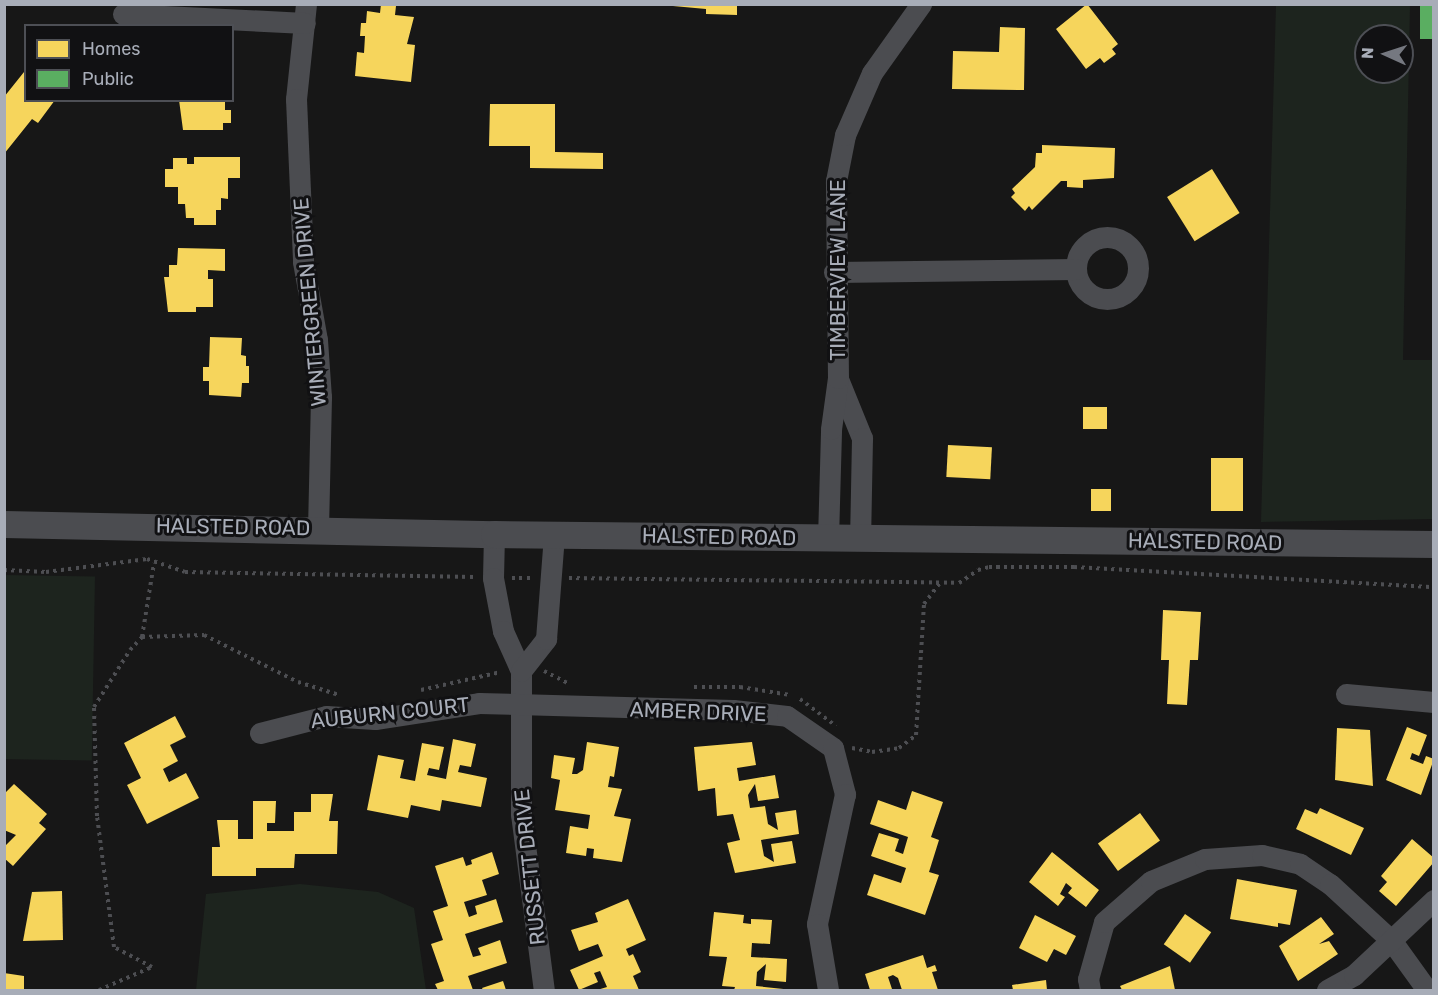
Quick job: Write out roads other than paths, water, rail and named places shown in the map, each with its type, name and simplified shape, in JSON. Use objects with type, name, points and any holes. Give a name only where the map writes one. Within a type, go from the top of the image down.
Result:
[{"type":"street","name":"TIMBERVIEW LANE","points":[[828,539],[831,429],[838,378],[834,272],[836,181],[845,135],[872,73],[921,4]]},
{"type":"street","points":[[123,14],[306,14]]},
{"type":"street","name":"WINTERGREEN DRIVE","points":[[306,14],[296,99],[303,262],[317,340],[321,397],[318,529]]},
{"type":"street","points":[[834,272],[1076,269]]},
{"type":"street","name":"TIMBERVIEW LANE","points":[[838,378],[862,438],[860,539]]},
{"type":"street","name":"HALSTED ROAD","points":[[4,524],[828,539],[1434,544]]},
{"type":"street","name":"RUSSETT DRIVE","points":[[494,534],[494,578],[503,631],[521,670],[521,814],[544,990]]},
{"type":"street","points":[[521,670],[546,639],[553,578],[554,535]]},
{"type":"street","points":[[1346,694],[1434,702]]},
{"type":"street","name":"AUBURN COURT","points":[[260,733],[326,716],[375,719],[479,704],[521,705]]},
{"type":"street","name":"AMBER DRIVE","points":[[521,705],[760,711],[787,716],[833,748],[845,794],[817,924],[828,990]]},
{"type":"street","points":[[1090,990],[1088,980],[1104,922],[1151,880],[1205,860],[1262,855],[1300,864],[1330,884],[1391,940],[1427,990]]},
{"type":"street","points":[[1327,990],[1354,975],[1434,900]]}]
